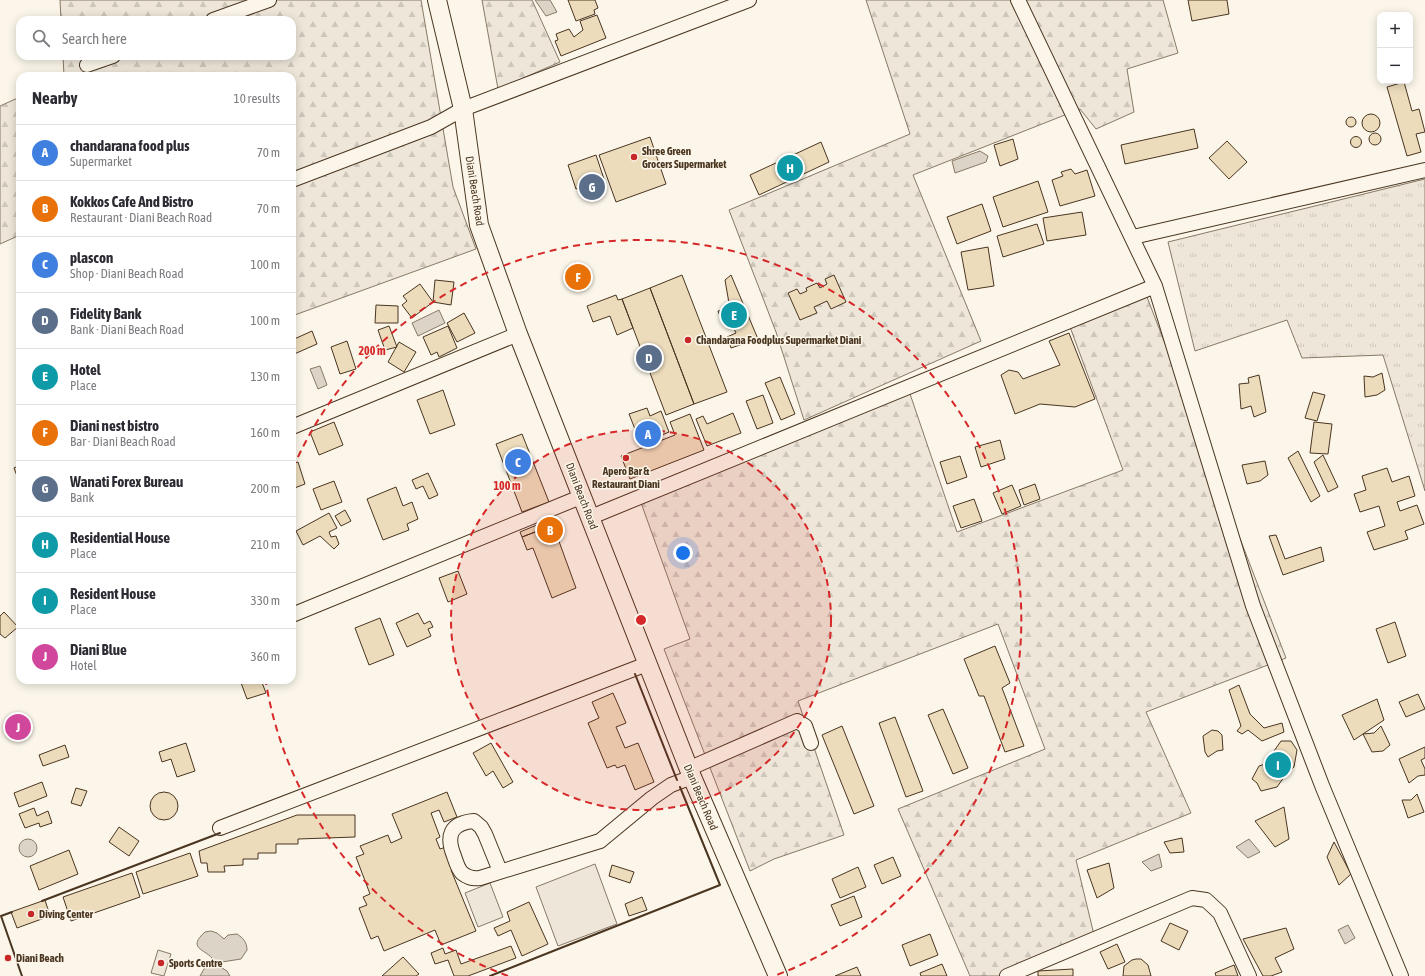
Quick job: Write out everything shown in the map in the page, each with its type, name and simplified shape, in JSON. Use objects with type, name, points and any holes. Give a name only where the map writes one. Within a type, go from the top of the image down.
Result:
[{"type":"main road","name":"Diani Beach Road","points":[[437,0],[463,109],[479,225],[518,334],[583,496],[690,773],[778,976]]},
{"type":"street","points":[[224,16],[269,0]]},
{"type":"street","points":[[296,178],[431,127],[463,109],[749,0]]},
{"type":"street","points":[[1018,0],[1133,237],[1155,286],[1253,606],[1323,788],[1401,976]]},
{"type":"street","points":[[87,65],[101,60]]},
{"type":"street","points":[[1133,237],[1425,170]]},
{"type":"street","points":[[591,517],[1155,286]]},
{"type":"street","points":[[296,425],[518,334]]},
{"type":"street","points":[[296,613],[583,496]]},
{"type":"street","points":[[220,828],[647,664]]},
{"type":"street","points":[[500,871],[600,841],[652,798],[690,773],[797,721],[805,726],[811,742]]},
{"type":"street","points":[[1007,976],[1192,898],[1206,900],[1220,913],[1249,976]]},
{"type":"green space","points":[[60,0],[421,0],[453,187],[476,249],[296,315],[296,72],[64,72],[63,60],[296,60],[296,16],[61,16]]},
{"type":"green space","points":[[482,0],[532,0],[560,62],[498,89]]},
{"type":"green space","points":[[866,0],[1163,0],[1178,53],[1127,69],[1134,112],[1096,129],[1080,109],[913,175],[981,341],[804,420],[776,332],[729,210],[910,134]]},
{"type":"green space","points":[[16,99],[16,237],[0,244],[0,106]]},
{"type":"green space","points":[[1425,179],[1425,491],[1383,355],[1302,358],[1287,320],[1195,351],[1168,242]]},
{"type":"green space","points":[[1147,297],[1286,658],[1146,712],[1191,813],[1076,860],[1095,939],[1009,976],[970,976],[898,809],[1045,749],[998,624],[798,701],[844,835],[774,859],[750,871],[664,649],[690,639],[640,500],[909,391],[957,532],[1123,470],[1070,327]]},
{"type":"green space","points":[[595,864],[617,924],[558,946],[536,887]]},
{"type":"green space","name":"Sports Centre","points":[[158,950],[171,954],[164,976],[151,973]]},
{"type":"shaded area","points":[[535,0],[550,0],[557,12],[546,16]]},
{"type":"shaded area","points":[[980,151],[988,156],[986,162],[955,173],[952,161]]},
{"type":"shaded area","points":[[439,310],[445,323],[418,336],[412,323]]},
{"type":"shaded area","points":[[320,366],[327,385],[318,389],[310,369]]},
{"type":"shaded area","points":[[28,839],[34,842],[37,848],[34,854],[28,857],[22,854],[19,848],[22,842]]},
{"type":"shaded area","points":[[1249,839],[1260,852],[1248,858],[1236,847]]},
{"type":"shaded area","points":[[1159,854],[1162,867],[1151,871],[1142,862]]},
{"type":"shaded area","points":[[490,883],[503,917],[478,927],[465,893]]},
{"type":"shaded area","points":[[1348,925],[1355,938],[1345,944],[1338,930]]},
{"type":"shaded area","points":[[211,931],[217,933],[224,939],[228,935],[237,934],[245,942],[247,950],[241,959],[222,962],[222,968],[227,971],[230,976],[200,976],[204,969],[212,961],[212,958],[199,948],[197,942],[205,932]]},
{"type":"building","points":[[568,0],[595,0],[598,8],[594,10],[595,14],[576,21]]},
{"type":"building","points":[[1188,0],[1227,0],[1229,14],[1192,21]]},
{"type":"building","points":[[597,15],[606,38],[561,56],[555,41],[558,40],[556,34],[569,29],[574,37],[583,30],[580,21]]},
{"type":"building","points":[[1397,84],[1405,84],[1412,111],[1419,109],[1425,132],[1416,134],[1421,152],[1407,156],[1387,87]]},
{"type":"building","points":[[1371,114],[1377,117],[1380,123],[1377,129],[1371,132],[1365,129],[1362,123],[1365,117]]},
{"type":"building","points":[[1349,117],[1353,117],[1355,118],[1355,126],[1349,127],[1346,124],[1346,120]]},
{"type":"building","points":[[1194,129],[1198,148],[1125,164],[1121,145]]},
{"type":"building","points":[[1377,133],[1380,134],[1380,144],[1373,145],[1370,144],[1369,137],[1370,134]]},
{"type":"building","points":[[650,137],[666,184],[616,202],[599,155]]},
{"type":"building","points":[[1354,137],[1358,137],[1360,138],[1360,146],[1354,147],[1351,144],[1351,140]]},
{"type":"building","points":[[1013,139],[1018,159],[1000,166],[994,145]]},
{"type":"building","points":[[1227,141],[1247,162],[1229,179],[1209,158]]},
{"type":"building","points":[[821,142],[829,162],[759,195],[750,175]]},
{"type":"building","points":[[596,155],[604,179],[576,189],[568,165]]},
{"type":"building","points":[[1071,169],[1075,174],[1087,170],[1095,196],[1060,206],[1052,180],[1063,176],[1061,172]]},
{"type":"building","points":[[1038,181],[1048,212],[1003,227],[993,197]]},
{"type":"building","points":[[982,204],[991,231],[957,244],[947,217]]},
{"type":"building","points":[[1082,212],[1086,235],[1047,241],[1043,218]]},
{"type":"building","points":[[1037,224],[1044,244],[1003,257],[997,236]]},
{"type":"building","points":[[988,247],[994,286],[968,290],[961,252]]},
{"type":"building","name":"Chandarana Foodplus Supermarket Diani","points":[[682,275],[727,392],[694,404],[650,288]]},
{"type":"building","points":[[731,275],[758,339],[731,348],[727,337],[736,333],[729,319],[722,321],[718,311],[730,309],[725,280]]},
{"type":"building","points":[[834,275],[846,302],[831,309],[827,301],[814,307],[817,313],[800,320],[788,293],[797,289],[800,294],[807,291],[806,288],[817,283],[820,288],[827,284],[825,279]]},
{"type":"building","points":[[435,280],[454,282],[451,305],[433,302]]},
{"type":"building","points":[[420,284],[433,302],[412,318],[402,305],[407,301],[403,296]]},
{"type":"building","points":[[650,288],[694,404],[666,415],[622,299]]},
{"type":"building","points":[[616,295],[618,300],[622,299],[633,328],[617,335],[610,316],[593,322],[587,306]]},
{"type":"building","points":[[376,305],[398,306],[398,323],[375,323]]},
{"type":"building","points":[[464,313],[475,333],[457,342],[447,323]]},
{"type":"building","points":[[389,326],[397,347],[385,350],[378,330]]},
{"type":"building","points":[[448,326],[457,348],[439,357],[437,352],[431,355],[423,337]]},
{"type":"building","points":[[312,331],[317,344],[296,353],[296,338]]},
{"type":"building","points":[[1069,333],[1095,399],[1075,407],[1040,404],[1015,414],[1001,375],[1009,370],[1018,372],[1023,379],[1060,365],[1049,341]]},
{"type":"building","points":[[347,341],[356,369],[340,374],[331,347]]},
{"type":"building","points":[[399,342],[416,352],[404,372],[388,362]]},
{"type":"building","points":[[1382,373],[1385,390],[1377,395],[1365,397],[1364,376],[1373,377]]},
{"type":"building","points":[[1259,375],[1266,412],[1254,417],[1251,406],[1241,409],[1239,384],[1249,383],[1248,378]]},
{"type":"building","points":[[780,377],[795,414],[781,420],[765,383]]},
{"type":"building","points":[[443,390],[455,425],[430,434],[417,400]]},
{"type":"building","points":[[1313,392],[1325,395],[1317,421],[1305,418]]},
{"type":"building","points":[[763,395],[773,423],[757,429],[746,401]]},
{"type":"building","points":[[647,408],[650,416],[661,411],[669,432],[641,444],[629,414]]},
{"type":"building","points":[[733,413],[741,433],[707,446],[696,419],[703,416],[707,424]]},
{"type":"building","points":[[690,414],[704,450],[630,479],[621,456],[675,435],[670,422]]},
{"type":"building","points":[[334,422],[343,445],[319,455],[310,432]]},
{"type":"building","points":[[1314,422],[1332,424],[1328,454],[1310,453]]},
{"type":"building","points":[[522,434],[549,502],[522,512],[496,444]]},
{"type":"building","points":[[1000,440],[1005,459],[981,467],[975,447]]},
{"type":"building","points":[[1298,451],[1320,496],[1311,502],[1288,458]]},
{"type":"building","points":[[1323,455],[1338,487],[1328,492],[1314,462]]},
{"type":"building","points":[[960,456],[967,477],[947,484],[940,462]]},
{"type":"building","points":[[1265,461],[1268,475],[1260,481],[1247,484],[1242,465]]},
{"type":"building","points":[[298,462],[305,484],[296,487],[296,463]]},
{"type":"building","points":[[1387,468],[1392,482],[1409,476],[1415,496],[1397,502],[1400,511],[1417,505],[1424,524],[1405,531],[1408,539],[1374,550],[1367,532],[1385,526],[1379,506],[1360,512],[1354,494],[1366,490],[1362,476]]},
{"type":"building","points":[[428,473],[438,495],[429,499],[423,486],[416,489],[412,480]]},
{"type":"building","points":[[334,481],[342,502],[321,510],[313,489]]},
{"type":"building","points":[[1035,484],[1040,499],[1024,505],[1019,490]]},
{"type":"building","points":[[1012,485],[1021,506],[1002,514],[993,493]]},
{"type":"building","points":[[396,487],[403,506],[412,502],[418,519],[407,524],[409,530],[383,540],[367,499]]},
{"type":"building","points":[[974,499],[982,521],[961,528],[953,506]]},
{"type":"building","points":[[345,510],[351,521],[341,526],[335,516]]},
{"type":"building","points":[[329,513],[337,528],[329,532],[331,537],[336,536],[339,544],[334,549],[320,536],[303,545],[296,531]]},
{"type":"building","points":[[544,522],[546,528],[522,537],[520,532]]},
{"type":"building","points":[[553,525],[576,588],[552,598],[533,548],[527,550],[522,537]]},
{"type":"building","points":[[1276,535],[1285,559],[1321,547],[1324,561],[1283,575],[1269,536]]},
{"type":"building","points":[[458,571],[467,594],[448,602],[439,578]]},
{"type":"building","points":[[4,612],[16,625],[16,629],[5,638],[0,634],[0,616]]},
{"type":"building","points":[[418,613],[424,624],[430,621],[433,627],[428,629],[431,636],[407,647],[396,623]]},
{"type":"building","points":[[380,618],[394,655],[369,665],[355,628]]},
{"type":"building","points":[[1395,622],[1406,656],[1388,663],[1376,629]]},
{"type":"building","points":[[995,646],[1010,683],[1002,688],[1024,746],[1005,752],[984,696],[979,696],[964,659]]},
{"type":"building","points":[[241,684],[263,684],[266,693],[247,699]]},
{"type":"building","points":[[1239,685],[1250,714],[1264,728],[1282,723],[1284,732],[1262,741],[1248,730],[1242,734],[1237,731],[1241,726],[1229,690]]},
{"type":"building","points":[[613,693],[626,723],[616,727],[625,748],[638,743],[654,782],[635,790],[625,765],[617,768],[615,765],[607,768],[588,723],[599,718],[592,702]]},
{"type":"building","points":[[1418,694],[1425,709],[1406,717],[1399,702]]},
{"type":"building","points":[[1377,699],[1384,720],[1354,740],[1342,715]]},
{"type":"building","points":[[943,709],[968,768],[953,774],[928,715]]},
{"type":"building","points":[[895,717],[923,791],[906,797],[879,723]]},
{"type":"building","points":[[842,726],[874,806],[854,814],[822,735]]},
{"type":"building","points":[[1381,726],[1390,745],[1383,751],[1372,752],[1363,734],[1374,733]]},
{"type":"building","points":[[1212,730],[1218,731],[1222,735],[1223,750],[1217,751],[1208,757],[1205,752],[1203,736]]},
{"type":"building","points":[[1281,741],[1291,741],[1297,750],[1294,767],[1287,773],[1277,787],[1261,791],[1257,783],[1252,779],[1259,766],[1265,764]]},
{"type":"building","points":[[186,743],[195,771],[177,777],[171,759],[162,762],[159,752]]},
{"type":"building","points":[[491,743],[513,782],[503,788],[493,771],[486,776],[473,753]]},
{"type":"building","points":[[65,745],[69,757],[43,766],[39,755]]},
{"type":"building","points":[[1425,747],[1425,758],[1421,760],[1425,769],[1425,775],[1418,776],[1409,783],[1399,759]]},
{"type":"building","points":[[42,782],[47,796],[19,807],[14,793]]},
{"type":"building","points":[[76,788],[87,791],[81,806],[71,803]]},
{"type":"building","points":[[164,792],[174,796],[178,806],[174,816],[164,820],[154,816],[150,806],[154,796]]},
{"type":"building","points":[[447,792],[457,817],[444,822],[439,810],[431,813],[440,837],[436,839],[440,849],[446,847],[455,869],[451,870],[476,931],[441,945],[435,930],[384,951],[378,936],[371,939],[359,908],[367,905],[363,897],[370,894],[356,857],[364,854],[360,846],[388,835],[391,843],[402,838],[392,814]]},
{"type":"building","points":[[1417,794],[1424,812],[1408,818],[1402,800],[1411,800]]},
{"type":"building","points":[[1284,807],[1289,839],[1275,847],[1255,821]]},
{"type":"building","points":[[34,808],[37,816],[48,811],[52,823],[40,827],[39,823],[25,828],[19,814]]},
{"type":"building","points":[[297,815],[355,815],[355,837],[298,839],[298,844],[276,844],[276,853],[258,853],[258,859],[243,859],[243,865],[224,866],[225,872],[208,872],[207,863],[201,863],[199,851]]},
{"type":"building","points":[[119,827],[139,841],[129,856],[109,842]]},
{"type":"building","points":[[1182,838],[1184,852],[1170,853],[1164,842]]},
{"type":"building","points":[[1334,842],[1351,874],[1339,885],[1327,857]]},
{"type":"building","points":[[69,850],[78,874],[39,890],[30,866]]},
{"type":"building","points":[[190,853],[198,876],[143,894],[136,872]]},
{"type":"building","points":[[893,857],[901,876],[882,884],[874,865]]},
{"type":"building","points":[[1109,863],[1114,888],[1097,898],[1087,870]]},
{"type":"building","points":[[612,865],[634,872],[630,883],[609,876]]},
{"type":"building","points":[[858,867],[866,887],[840,898],[832,879]]},
{"type":"building","points":[[132,873],[140,897],[71,921],[63,897]]},
{"type":"building","points":[[854,896],[862,917],[840,926],[831,905]]},
{"type":"building","points":[[642,897],[647,910],[629,916],[625,904]]},
{"type":"building","name":"Diving Center","points":[[45,900],[50,916],[17,928],[11,912]]},
{"type":"building","points":[[529,902],[548,944],[522,956],[511,930],[498,936],[494,928],[510,921],[507,912]]},
{"type":"building","points":[[1170,923],[1188,931],[1179,950],[1161,941]]},
{"type":"building","points":[[1286,928],[1294,949],[1275,958],[1282,972],[1271,976],[1263,976],[1243,939]]},
{"type":"building","points":[[930,934],[938,955],[910,966],[902,945]]},
{"type":"building","points":[[1117,944],[1125,962],[1108,969],[1100,952]]},
{"type":"building","points":[[511,946],[516,958],[468,976],[454,976],[448,960],[435,964],[431,953],[443,948],[445,954],[456,950],[461,964]]},
{"type":"building","points":[[403,957],[419,974],[416,976],[382,976]]},
{"type":"building","points":[[1136,959],[1141,959],[1148,965],[1151,976],[1123,976],[1124,966]]},
{"type":"building","points":[[942,964],[947,976],[921,976],[920,973]]},
{"type":"building","points":[[1234,965],[1238,976],[1216,976],[1215,973]]},
{"type":"building","points":[[857,967],[861,976],[835,976]]},
{"type":"building","points":[[1073,969],[1073,976],[1038,976],[1038,971]]},
{"type":"wall","points":[[635,674],[677,780]]},
{"type":"wall","points":[[490,976],[720,885],[680,787]]},
{"type":"wall","points":[[42,901],[220,833]]},
{"type":"wall","points":[[12,912],[1,916],[22,976]]},
{"type":"place","name":"Shree Green Grocers Supermarket","points":[[634,157]]},
{"type":"place","name":"Residential House","points":[[790,168]]},
{"type":"place","name":"Wanati Forex Bureau","points":[[592,187]]},
{"type":"place","name":"Diani nest bistro","points":[[578,277]]},
{"type":"place","name":"Hotel","points":[[734,315]]},
{"type":"place","name":"Chandarana Foodplus Supermarket Diani","points":[[688,340]]},
{"type":"place","name":"Fidelity Bank","points":[[649,358]]},
{"type":"place","name":"chandarana food plus","points":[[648,434]]},
{"type":"place","name":"Apero Bar & Restaurant Diani","points":[[626,458]]},
{"type":"place","name":"plascon","points":[[518,462]]},
{"type":"place","name":"Kokkos Cafe And Bistro","points":[[550,530]]},
{"type":"place","name":"Diani Blue","points":[[18,727]]},
{"type":"place","name":"Resident House","points":[[1278,765]]},
{"type":"place","name":"Diving Center","points":[[31,914]]},
{"type":"place","name":"Diani Beach","points":[[8,958]]},
{"type":"place","name":"Sports Centre","points":[[161,963]]}]
